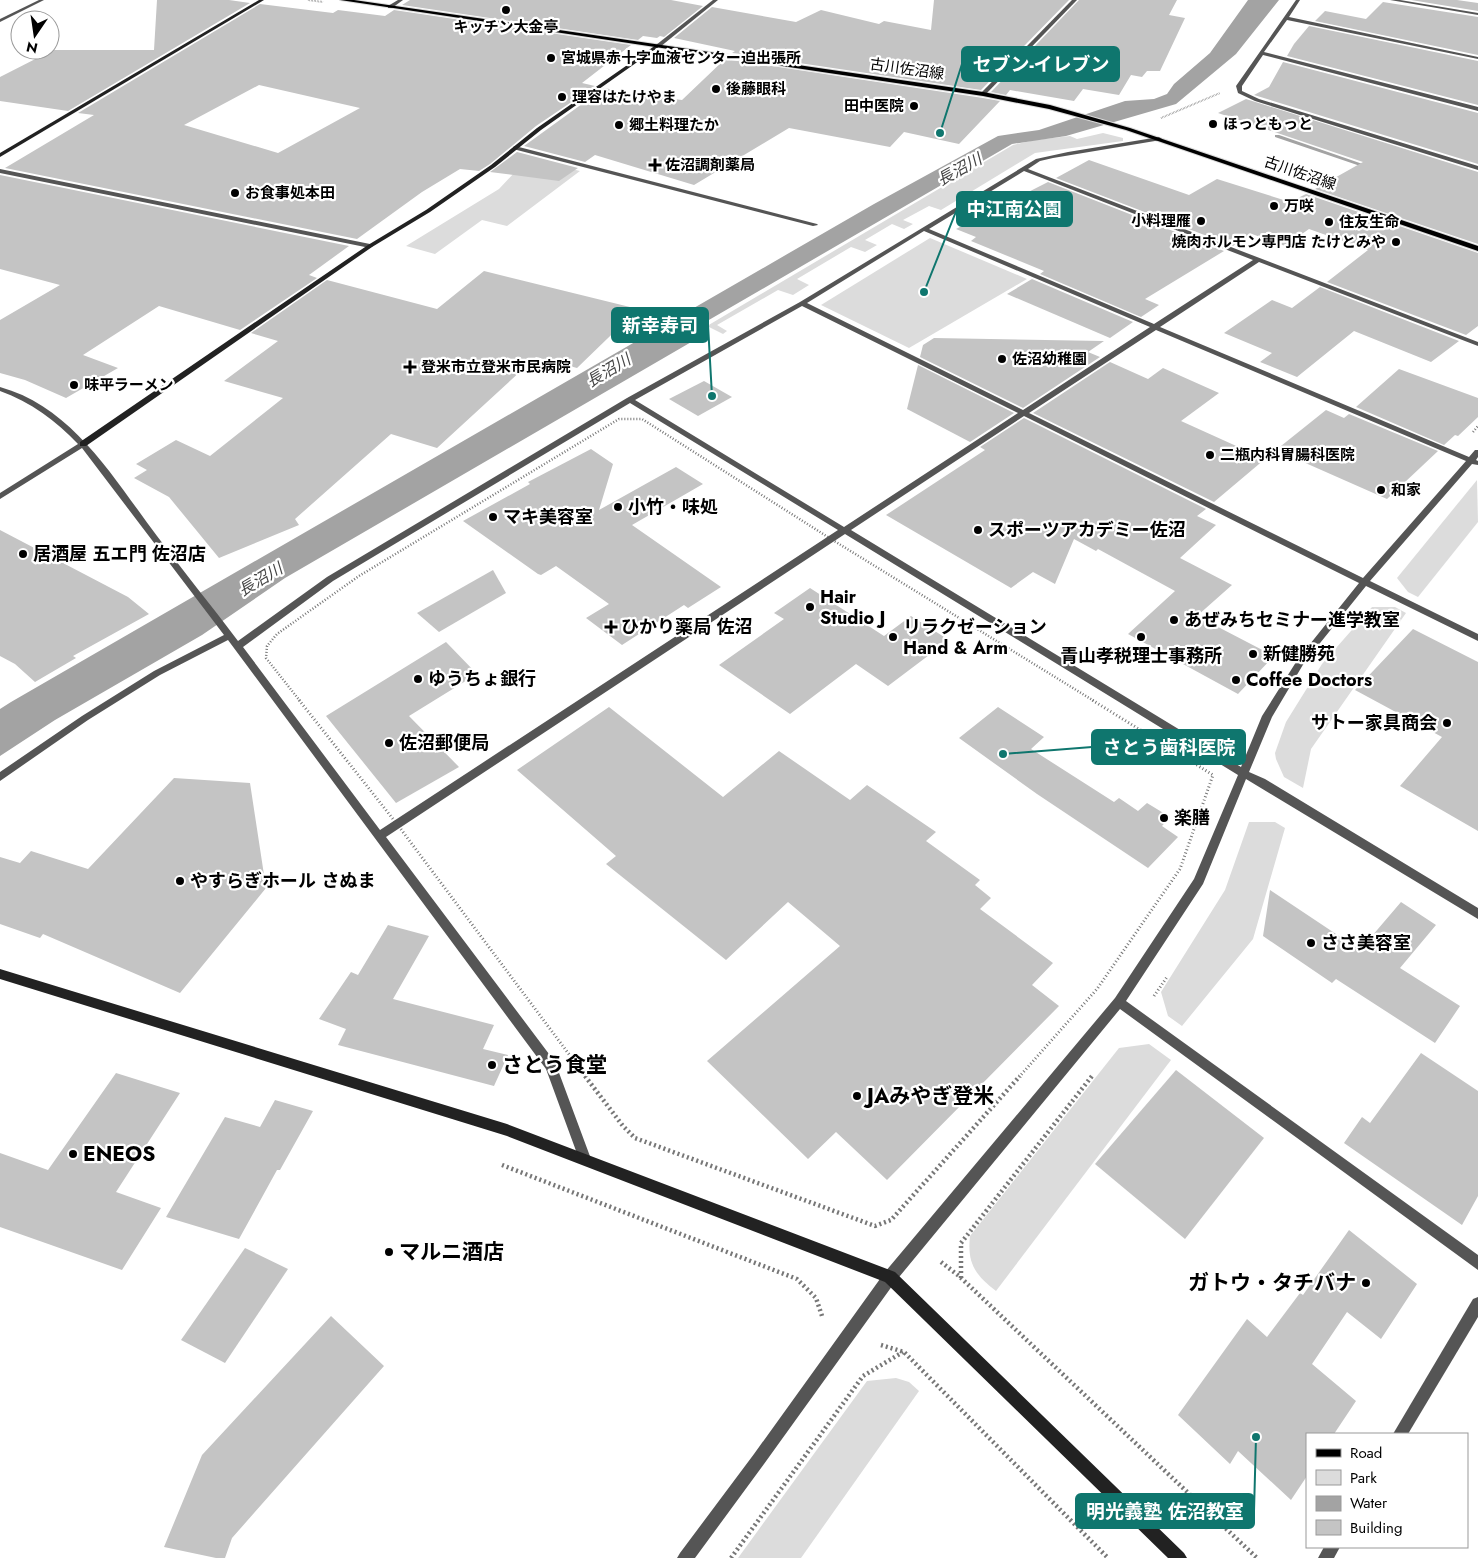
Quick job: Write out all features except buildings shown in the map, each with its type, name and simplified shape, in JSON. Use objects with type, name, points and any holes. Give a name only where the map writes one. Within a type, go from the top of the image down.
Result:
[{"type":"main road","name":"古川佐沼線","points":[[343,0],[983,94],[1076,114],[1159,139],[1478,249]]},
{"type":"street","points":[[0,21],[42,0]]},
{"type":"street","points":[[0,155],[262,0]]},
{"type":"street","points":[[390,7],[401,0]]},
{"type":"street","points":[[0,497],[84,444],[370,246],[428,211],[515,148],[539,128],[658,46],[698,12],[716,0]]},
{"type":"street","points":[[983,94],[1075,0]]},
{"type":"street","points":[[1298,0],[1239,86],[1240,92],[1256,100],[1478,168]]},
{"type":"street","points":[[1392,0],[1478,14]]},
{"type":"street","points":[[1286,18],[1478,58]]},
{"type":"street","points":[[1261,53],[1478,109]]},
{"type":"street","points":[[237,646],[330,579],[630,400],[802,303],[926,230],[1038,160],[1060,154],[1125,146],[1159,139]]},
{"type":"street","points":[[515,148],[815,225]]},
{"type":"street","points":[[1023,169],[1478,344]]},
{"type":"street","points":[[0,171],[370,246]]},
{"type":"street","points":[[685,1558],[890,1277],[1119,1002],[1199,881],[1267,716],[1301,661],[1365,581],[1476,459],[1449,451],[926,230]]},
{"type":"street","points":[[380,835],[1258,260]]},
{"type":"street","points":[[802,303],[1478,638]]},
{"type":"street","points":[[0,389],[47,411],[84,444],[228,633],[550,1066],[584,1159]]},
{"type":"street","points":[[630,400],[1478,914]]},
{"type":"street","points":[[0,777],[85,718],[157,673],[228,633]]},
{"type":"street","points":[[0,974],[507,1130],[890,1277],[1179,1558]]},
{"type":"street","points":[[1119,1002],[1478,1263]]},
{"type":"street","points":[[1401,1433],[1478,1304]]},
{"type":"path","points":[[1161,118],[1222,92],[1240,92]]},
{"type":"path","points":[[646,312],[675,318],[698,328]]},
{"type":"path","points":[[618,419],[642,419],[831,539],[1214,774],[1180,869],[1097,989],[893,1222],[875,1226],[635,1138],[617,1118],[397,824],[266,658],[267,646],[277,634],[359,576],[618,419]]},
{"type":"path","points":[[1449,451],[1455,445],[1463,444],[1478,426]]},
{"type":"path","points":[[502,1165],[797,1279],[816,1298],[822,1316]]},
{"type":"path","points":[[941,1262],[959,1276],[1257,1558]]},
{"type":"path","points":[[881,1345],[904,1352],[1108,1558]]},
{"type":"path","points":[[731,1558],[864,1376],[904,1352]]},
{"type":"green space","points":[[1103,133],[1123,138],[1123,141],[1035,153],[941,210],[929,206],[903,220],[913,224],[904,229],[892,224],[865,240],[877,245],[865,252],[851,247],[797,279],[809,285],[793,295],[778,290],[717,325],[727,331],[723,334],[707,326],[1013,145],[1035,140],[1070,136],[1077,139]]},
{"type":"green space","points":[[528,158],[580,171],[507,226],[482,220],[435,254],[406,246],[499,189]]},
{"type":"green space","points":[[930,238],[1027,279],[909,348],[821,305]]},
{"type":"green space","points":[[1477,480],[1478,522],[1418,597],[1408,592],[1397,578]]},
{"type":"green space","points":[[1372,607],[1395,607],[1406,613],[1311,749],[1303,788],[1284,777],[1276,759],[1275,753],[1286,722],[1322,664]]},
{"type":"green space","points":[[1249,822],[1275,822],[1285,828],[1253,939],[1182,1026],[1168,1016],[1161,992],[1225,890]]},
{"type":"green space","points":[[1149,1044],[1171,1060],[996,1291],[974,1268],[970,1254],[970,1236],[1119,1048]]},
{"type":"green space","points":[[896,1378],[909,1382],[919,1391],[801,1558],[738,1558],[867,1381]]},
{"type":"water","name":"長沼川","points":[[1248,0],[1279,0],[1236,54],[1176,104],[1066,136],[1012,144],[683,335],[693,341],[285,578],[202,635],[55,720],[0,756],[0,709],[11,702],[874,204],[998,136],[1039,130],[1125,101],[1154,99],[1167,94],[1174,84],[1210,53]]},
{"type":"waterway","points":[[1277,136],[1374,169]]},
{"type":"place","name":"キッチン大金亭","points":[[506,10]]},
{"type":"place","name":"宮城県赤十字血液センター迫出張所","points":[[551,58]]},
{"type":"place","name":"後藤眼科","points":[[716,89]]},
{"type":"place","name":"理容はたけやま","points":[[562,97]]},
{"type":"place","name":"田中医院","points":[[914,106]]},
{"type":"place","name":"ほっともっと","points":[[1213,124]]},
{"type":"place","name":"郷土料理たか","points":[[619,125]]},
{"type":"place","name":"セブン-イレブン","points":[[940,133]]},
{"type":"place","name":"佐沼調剤薬局","points":[[655,165]]},
{"type":"place","name":"お食事処本田","points":[[235,193]]},
{"type":"place","name":"万咲","points":[[1274,206]]},
{"type":"place","name":"小料理雁","points":[[1201,221]]},
{"type":"place","name":"住友生命","points":[[1329,222]]},
{"type":"place","name":"焼肉ホルモン専門店 たけとみや","points":[[1396,242]]},
{"type":"place","name":"中江南公園","points":[[924,292]]},
{"type":"place","name":"佐沼幼稚園","points":[[1002,359]]},
{"type":"place","name":"登米市立登米市民病院","points":[[410,367]]},
{"type":"place","name":"味平ラーメン","points":[[74,385]]},
{"type":"place","name":"新幸寿司","points":[[712,396]]},
{"type":"place","name":"二瓶内科胃腸科医院","points":[[1210,455]]},
{"type":"place","name":"和家","points":[[1381,490]]},
{"type":"place","name":"小竹・味処","points":[[618,507]]},
{"type":"place","name":"マキ美容室","points":[[493,517]]},
{"type":"place","name":"スポーツアカデミー佐沼","points":[[978,530]]},
{"type":"place","name":"居酒屋 五エ門 佐沼店","points":[[23,554]]},
{"type":"place","name":"Hair Studio J","points":[[810,607]]},
{"type":"place","name":"あぜみちセミナー進学教室","points":[[1174,620]]},
{"type":"place","name":"ひかり薬局 佐沼","points":[[611,627]]},
{"type":"place","name":"リラクゼーション Hand & Arm","points":[[893,637]]},
{"type":"place","name":"青山孝税理士事務所","points":[[1141,637]]},
{"type":"place","name":"新健勝苑","points":[[1253,654]]},
{"type":"place","name":"ゆうちょ銀行","points":[[418,679]]},
{"type":"place","name":"Coffee Doctors","points":[[1236,680]]},
{"type":"place","name":"サトー家具商会","points":[[1447,723]]},
{"type":"place","name":"佐沼郵便局","points":[[389,743]]},
{"type":"place","name":"さとう歯科医院","points":[[1003,754]]},
{"type":"place","name":"楽膳","points":[[1164,818]]},
{"type":"place","name":"やすらぎホール さぬま","points":[[180,881]]},
{"type":"place","name":"ささ美容室","points":[[1311,943]]},
{"type":"place","name":"さとう食堂","points":[[492,1065]]},
{"type":"place","name":"JAみやぎ登米","points":[[857,1096]]},
{"type":"place","name":"ENEOS","points":[[73,1154]]},
{"type":"place","name":"マルニ酒店","points":[[389,1252]]},
{"type":"place","name":"ガトウ・タチバナ","points":[[1366,1283]]},
{"type":"place","name":"明光義塾 佐沼教室","points":[[1256,1437]]}]
